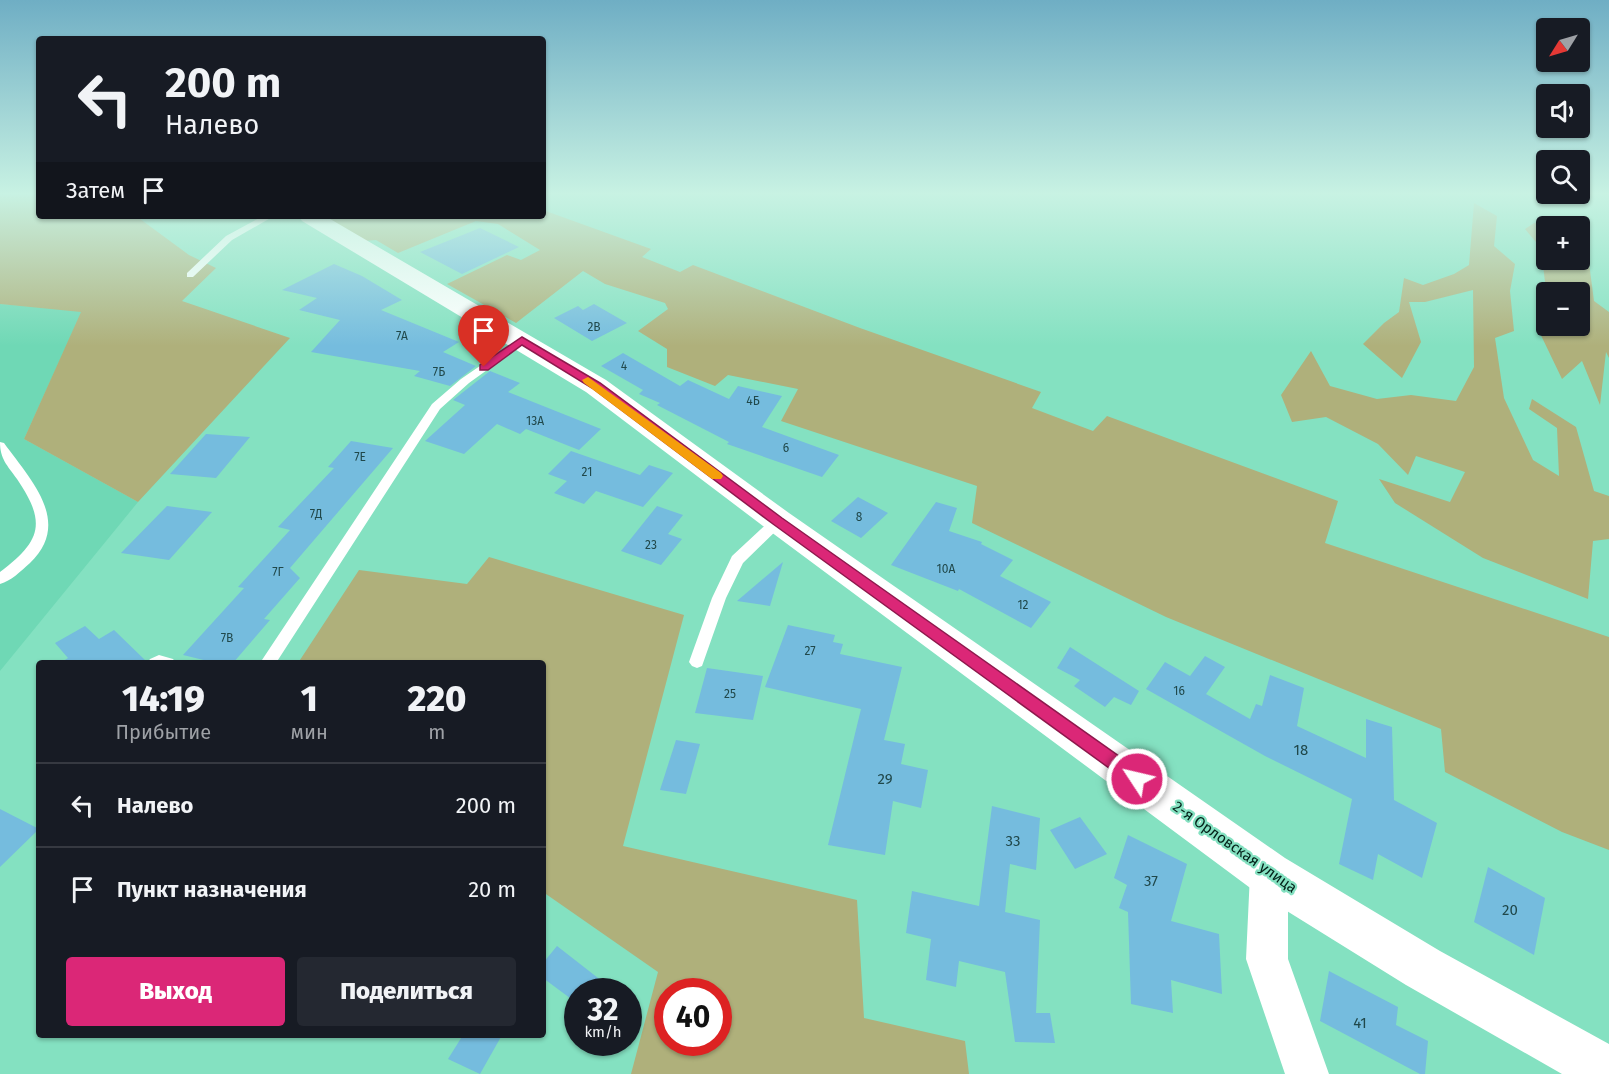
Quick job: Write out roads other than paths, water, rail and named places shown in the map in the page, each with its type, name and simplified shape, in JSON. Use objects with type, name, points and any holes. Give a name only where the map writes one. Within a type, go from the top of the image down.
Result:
[{"type":"street","name":"2-я Орловская улица","points":[[360,245],[596,386],[778,521],[1269,874],[1423,968],[1609,1072]]},
{"type":"street","points":[[1269,874],[1267,959],[1307,1074]]},
{"type":"lane","points":[[190,275],[221,245]]},
{"type":"lane","points":[[270,660],[436,407],[465,381],[522,340]]},
{"type":"lane","points":[[0,446],[42,509],[44,526],[40,541],[22,562],[0,579]]},
{"type":"lane","points":[[697,662],[719,598],[737,560],[778,521]]}]
